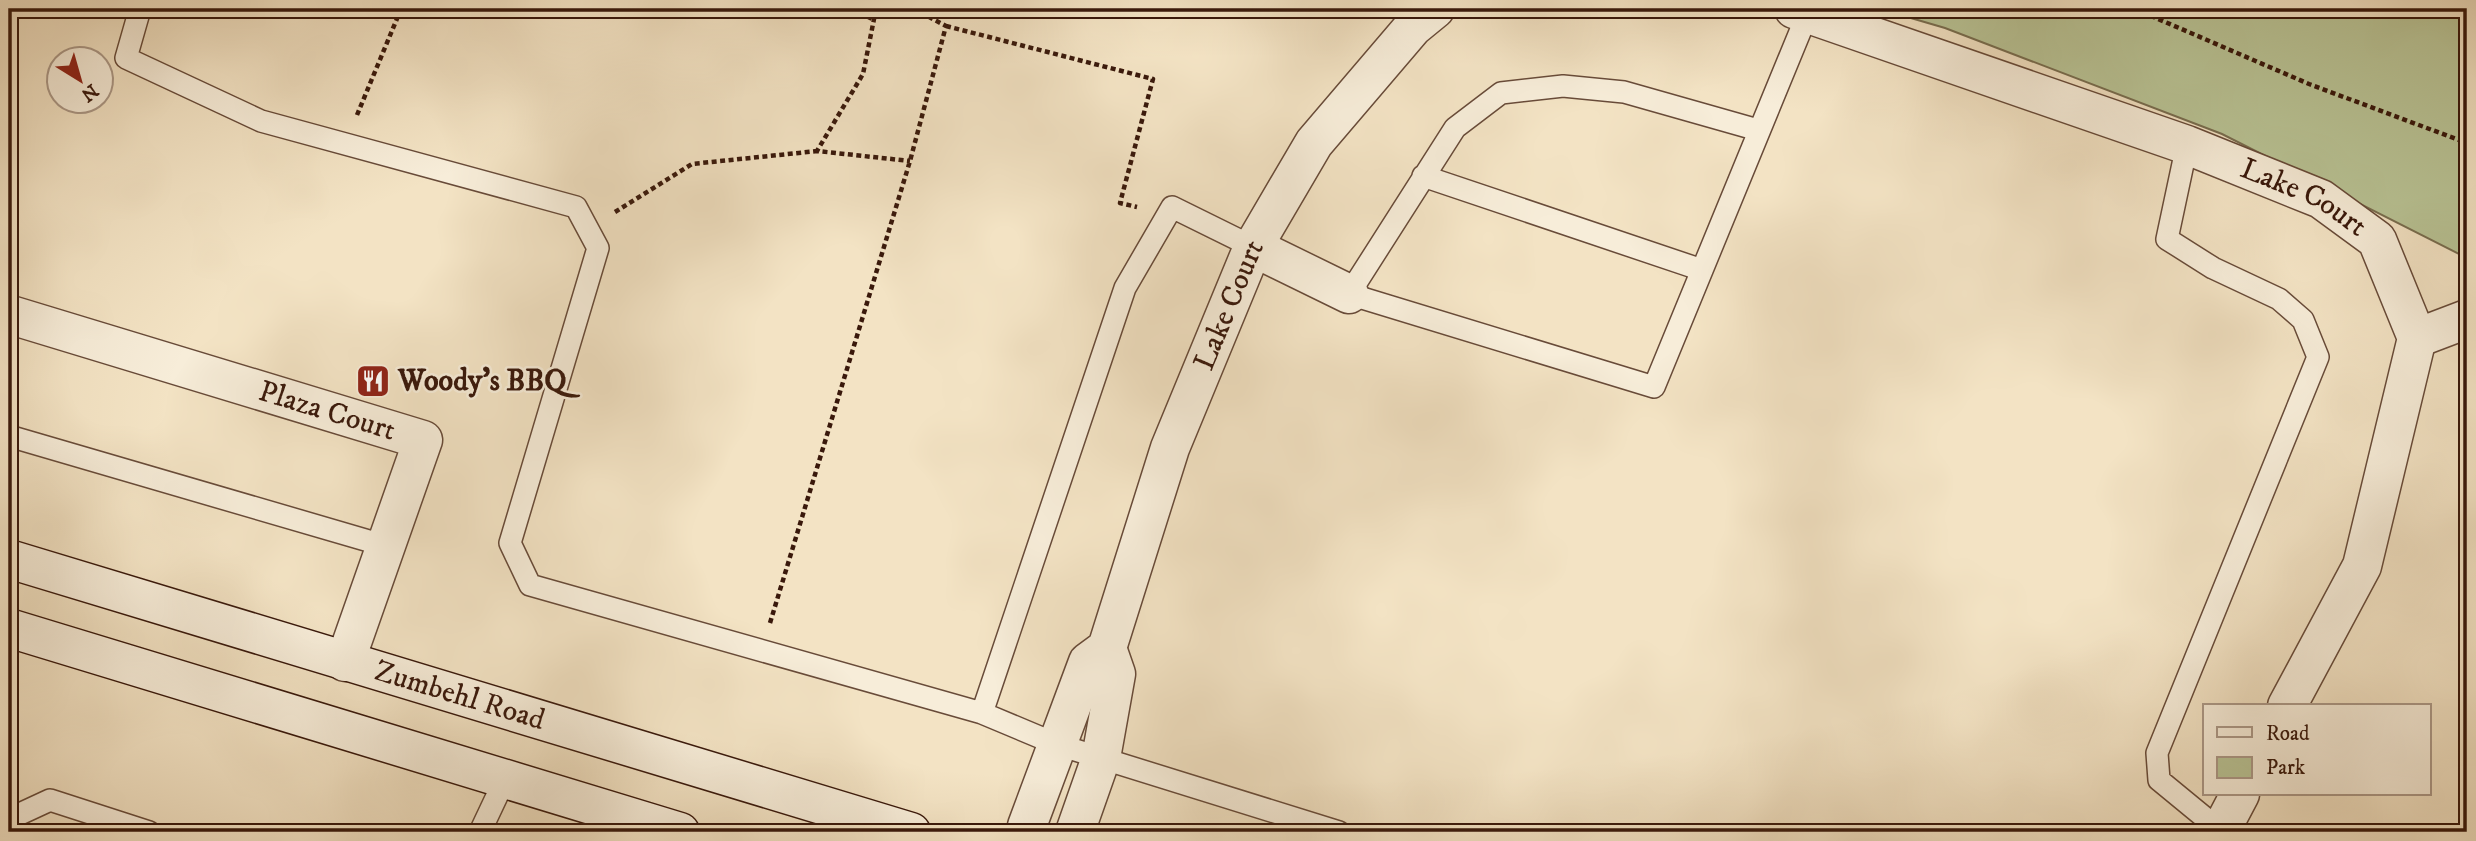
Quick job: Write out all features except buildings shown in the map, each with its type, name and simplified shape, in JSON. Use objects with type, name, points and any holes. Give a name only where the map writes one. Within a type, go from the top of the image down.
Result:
[{"type":"street","name":"Lake Court","points":[[1028,832],[1027,826],[1088,662],[1107,648],[1170,448],[1253,247],[1314,143],[1413,27],[1435,9]]},
{"type":"street","name":"Lake Court","points":[[1801,12],[2187,145],[2321,199],[2377,240],[2417,338]]},
{"type":"street","points":[[1253,247],[1349,294]]},
{"type":"street","name":"Plaza Court","points":[[9,318],[11,314],[423,440],[345,662]]},
{"type":"street","points":[[2288,704],[2362,566],[2417,338],[2467,319]]},
{"type":"street","name":"Zumbehl Road","points":[[9,559],[911,832]]},
{"type":"street","points":[[9,628],[680,832]]},
{"type":"street","points":[[1075,832],[1101,758],[1116,674],[1107,648]]},
{"type":"street","points":[[2220,831],[2239,796]]},
{"type":"lane","points":[[140,9],[126,58],[261,121],[576,207],[598,248],[510,543],[530,585],[982,713],[1056,744],[1339,832]]},
{"type":"lane","points":[[1758,130],[1623,92],[1563,86],[1501,93],[1455,128],[1349,294],[1654,387],[1758,130],[1801,12]]},
{"type":"lane","points":[[2187,145],[2167,239],[2213,268],[2279,299],[2304,320],[2318,357],[2157,753],[2159,780],[2220,831]]},
{"type":"lane","points":[[1423,176],[1702,270]]},
{"type":"lane","points":[[982,713],[1125,288],[1172,207],[1253,247]]},
{"type":"lane","points":[[9,436],[386,546]]},
{"type":"lane","points":[[480,832],[505,779]]},
{"type":"lane","points":[[9,819],[50,800],[149,832]]},
{"type":"path","points":[[345,144],[401,9]]},
{"type":"path","points":[[852,9],[874,20]]},
{"type":"path","points":[[817,152],[863,74],[876,9]]},
{"type":"path","points":[[914,9],[946,26],[1153,79],[1120,203],[1168,214]]},
{"type":"path","points":[[2135,9],[2309,84],[2467,143]]},
{"type":"path","points":[[761,650],[910,162],[946,26]]},
{"type":"path","points":[[587,229],[692,164],[817,152],[910,162]]},
{"type":"green space","points":[[1880,9],[2467,9],[2467,258],[2222,134],[1945,28]]},
{"type":"place","name":"Woody's BBQ","points":[[373,381]]}]
